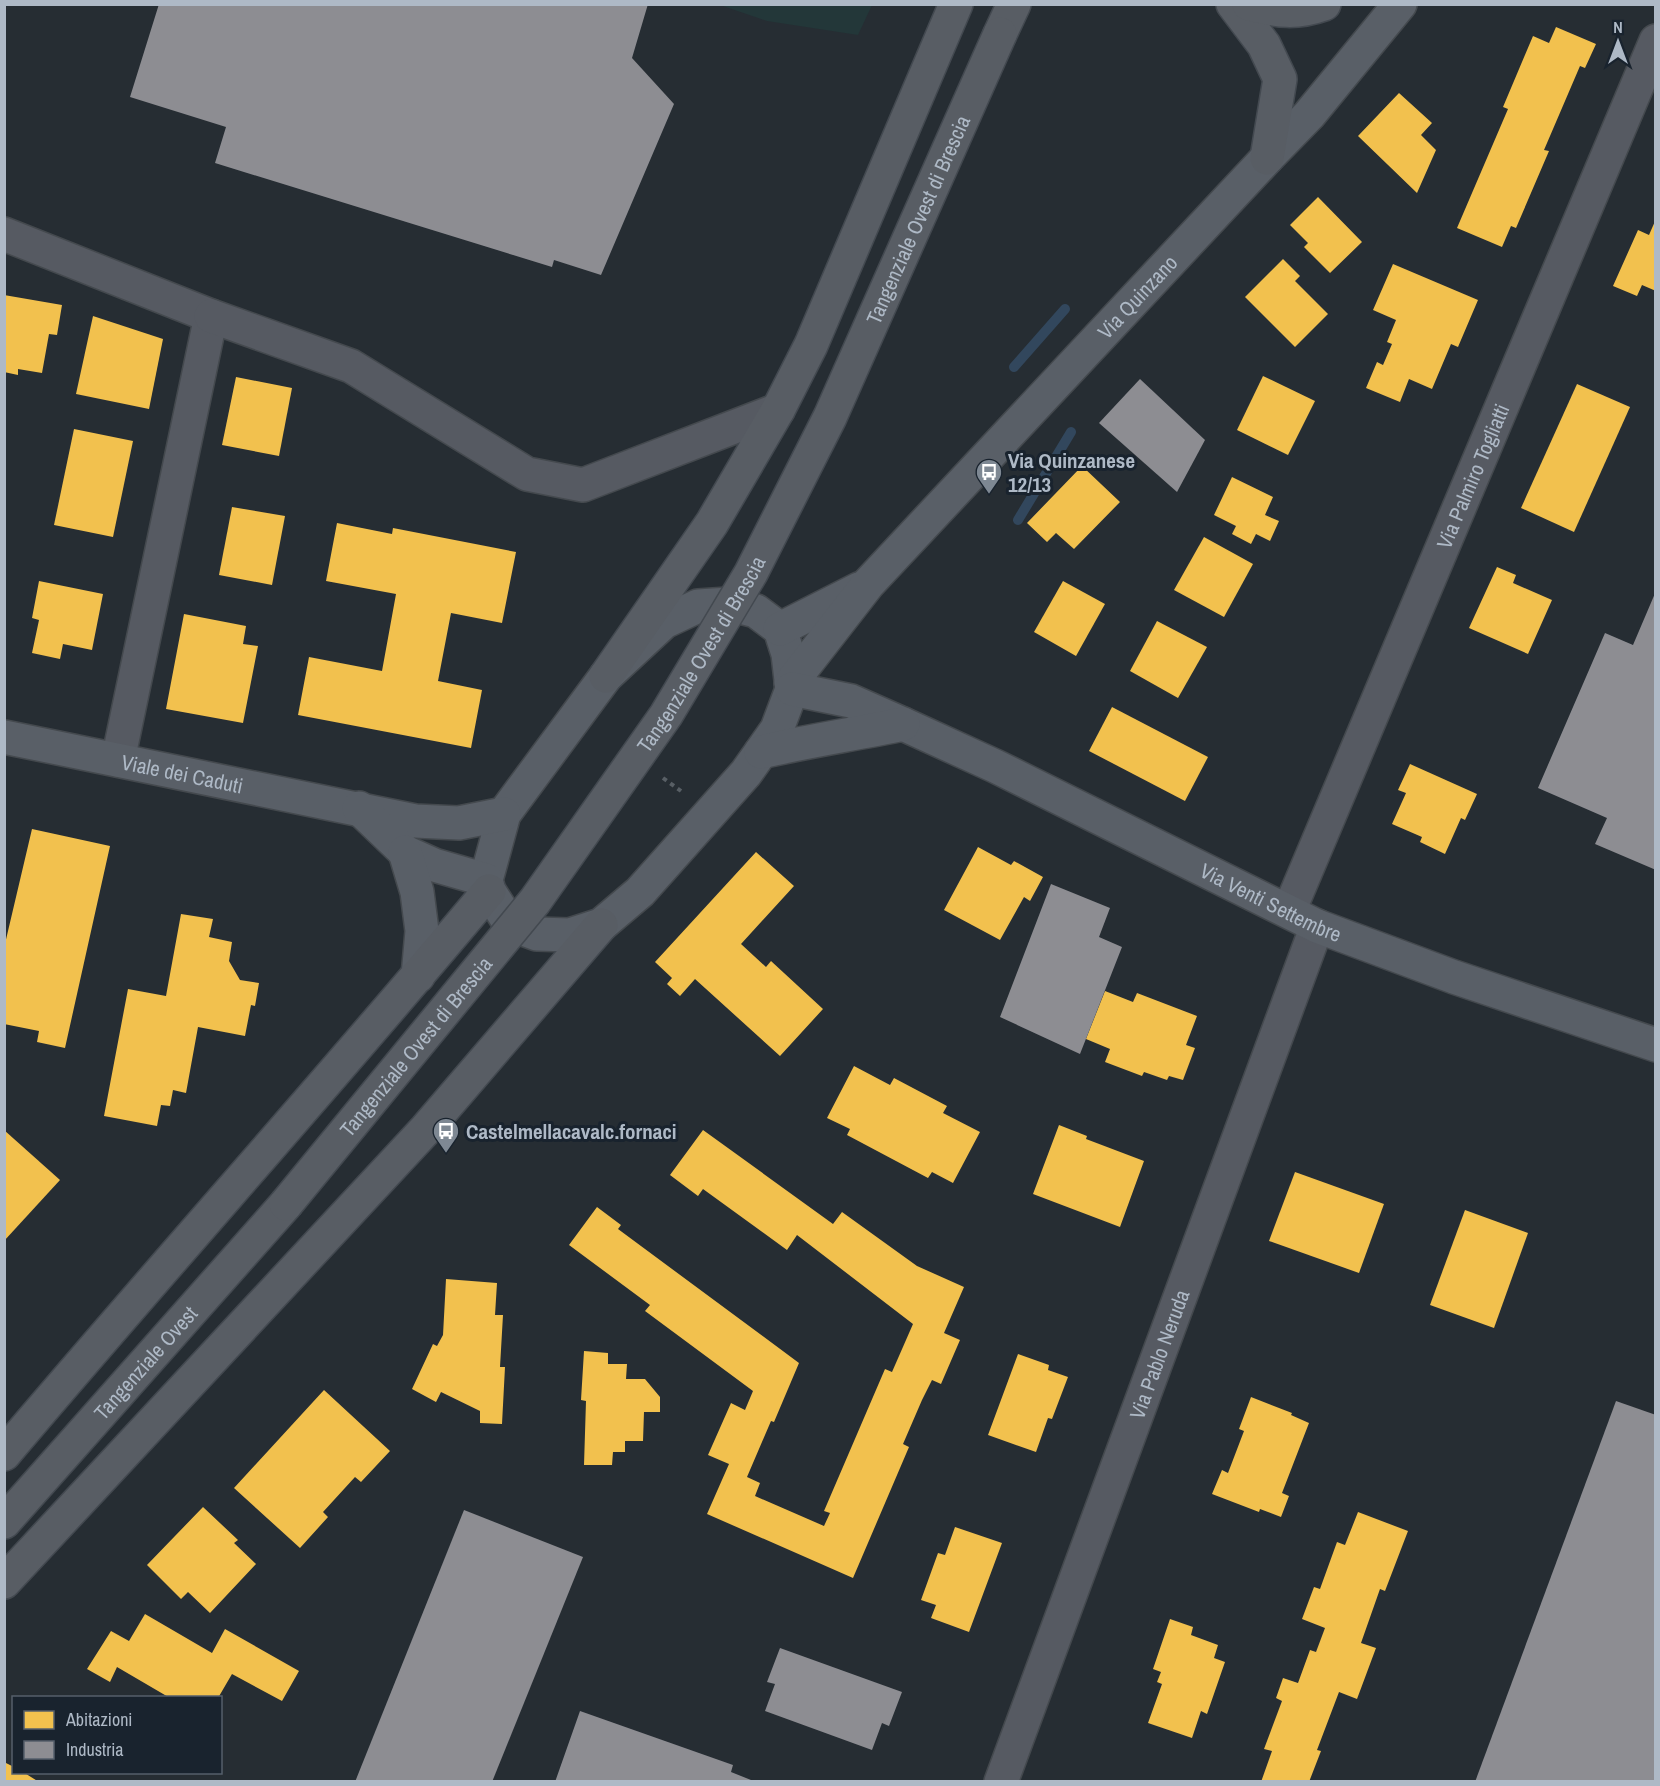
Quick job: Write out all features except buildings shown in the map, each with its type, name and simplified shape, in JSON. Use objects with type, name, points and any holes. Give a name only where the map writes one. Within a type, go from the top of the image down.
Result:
[{"type":"main road","points":[[606,676],[712,523],[778,410],[811,345],[957,4]]},
{"type":"main road","points":[[1233,4],[1264,45],[1280,79],[1267,158]]},
{"type":"main road","points":[[1249,4],[1269,9],[1304,11],[1324,4]]},
{"type":"main road","name":"Tangenziale Ovest di Brescia","points":[[286,1204],[535,901],[666,715],[751,573],[830,417],[1008,14]]},
{"type":"main road","points":[[4,1454],[418,976],[488,885]]},
{"type":"main road","points":[[4,1582],[426,1129],[601,925]]},
{"type":"main road","name":"Tangenziale Ovest","points":[[4,1522],[286,1204]]},
{"type":"street","name":"Via Quinzano","points":[[791,686],[868,584],[1309,116],[1400,4]]},
{"type":"street","name":"Via Palmiro Togliatti","points":[[1303,919],[1656,41]]},
{"type":"street","points":[[4,234],[211,316],[351,366],[527,474],[582,485],[778,410]]},
{"type":"street","points":[[118,760],[211,316]]},
{"type":"street","name":"Via Quinzano","points":[[780,629],[868,584]]},
{"type":"street","points":[[359,808],[405,852],[488,885],[510,924],[537,934],[570,935],[601,925],[640,892],[746,773],[777,729],[791,686],[788,654],[780,629],[756,611],[729,604],[698,606],[664,622],[606,676],[504,814],[488,885]]},
{"type":"street","name":"Via Venti Settembre","points":[[791,686],[851,700],[995,766],[1303,919],[1454,977],[1656,1045]]},
{"type":"street","points":[[761,752],[796,743],[842,737],[903,724]]},
{"type":"street","name":"Viale dei Caduti","points":[[4,737],[415,821],[459,823],[504,814]]},
{"type":"street","points":[[405,852],[417,892],[422,931],[418,976]]},
{"type":"street","name":"Via Pablo Neruda","points":[[1001,1782],[1303,919]]},
{"type":"green space","points":[[872,4],[858,35],[767,21],[720,5]]},
{"type":"waterway","points":[[1014,367],[1065,309]]},
{"type":"waterway","points":[[1018,520],[1071,432]]},
{"type":"place","name":"Via Quinzanese 12/13","points":[[989,495]]},
{"type":"place","name":"Castelmellacavalc.fornaci","points":[[446,1154]]}]
